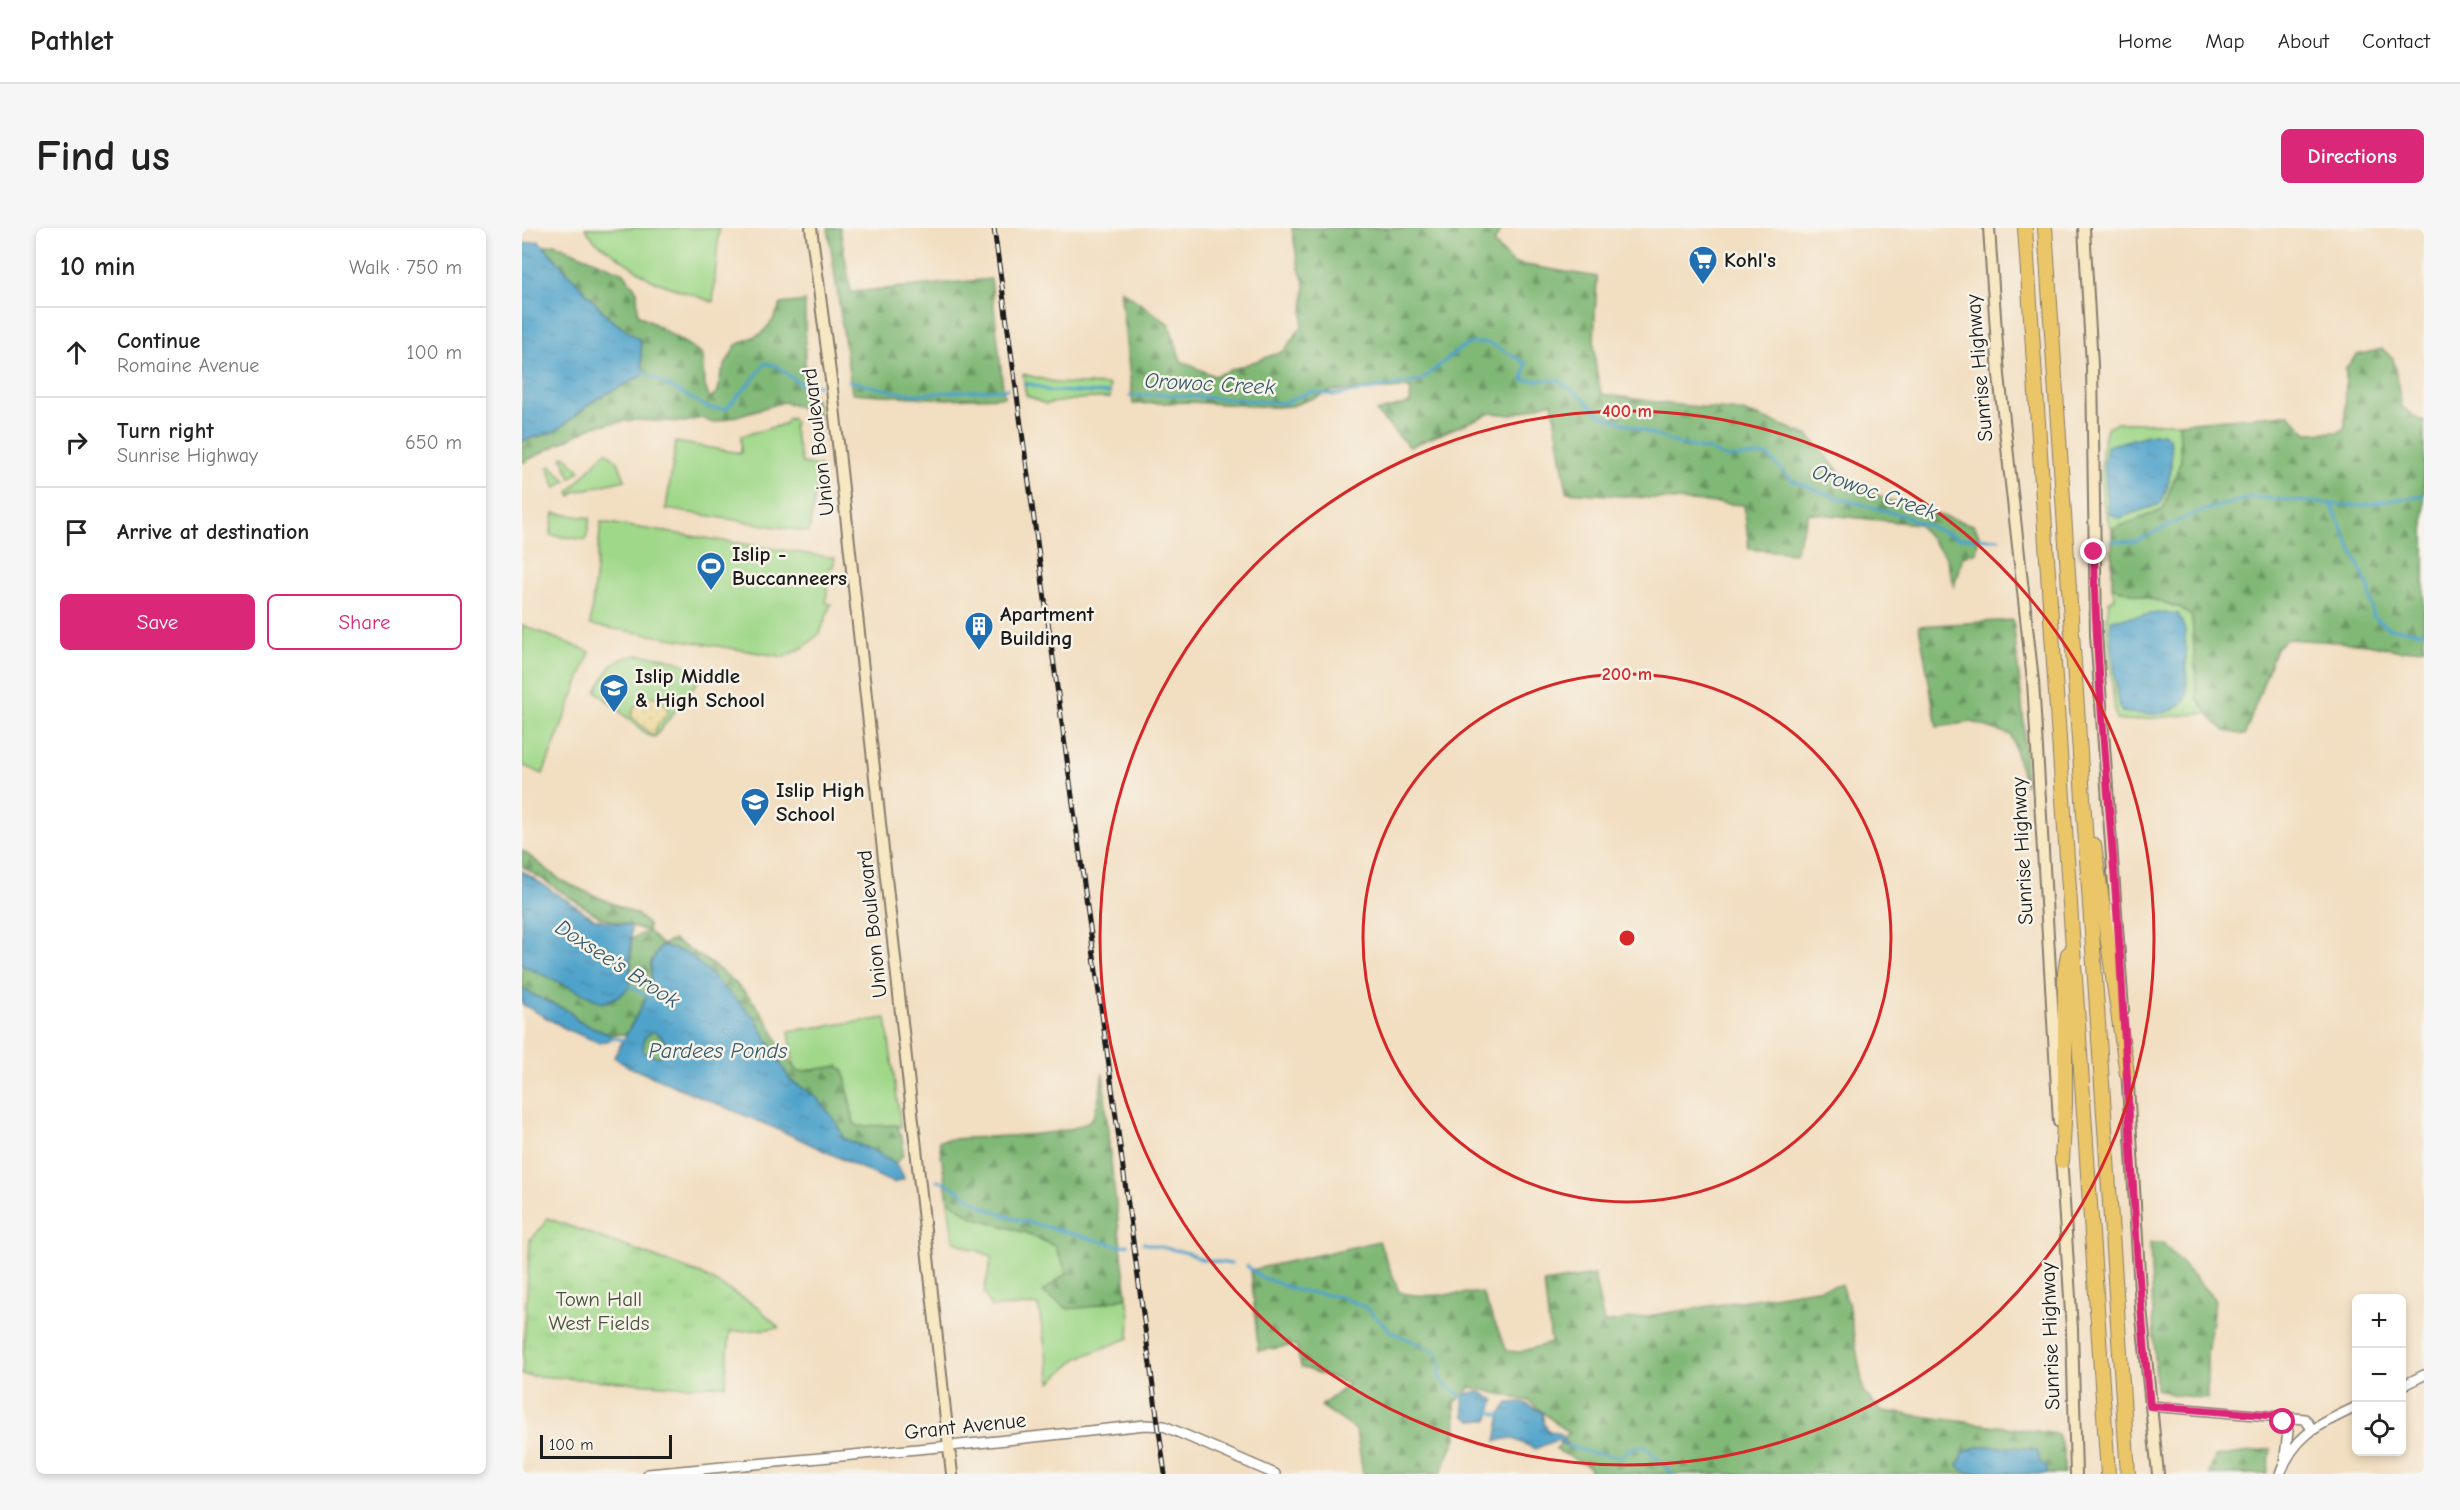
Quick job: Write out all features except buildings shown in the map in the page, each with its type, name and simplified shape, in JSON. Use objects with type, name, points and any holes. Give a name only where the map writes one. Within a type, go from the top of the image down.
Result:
[{"type":"highway","name":"Sunrise Highway","points":[[2025,228],[2108,1474]]},
{"type":"highway","points":[[2045,228],[2128,1474]]},
{"type":"highway","points":[[2083,793],[2098,867],[2127,1074]]},
{"type":"highway","points":[[2062,1161],[2065,1104],[2065,973],[2072,934]]},
{"type":"main road","name":"Union Boulevard","points":[[811,228],[836,429],[952,1474]]},
{"type":"main road","name":"Sunrise Highway","points":[[1989,228],[1999,375],[2033,681],[2072,1329],[2076,1474]]},
{"type":"main road","points":[[2084,228],[2092,365],[2096,626],[2116,888],[2141,1308],[2158,1474]]},
{"type":"street","points":[[2406,1384],[2424,1375]]},
{"type":"street","points":[[2150,1406],[2305,1419],[2312,1429]]},
{"type":"street","points":[[2282,1470],[2294,1447],[2312,1429],[2352,1409]]},
{"type":"street","points":[[2278,1416],[2288,1434],[2282,1470]]},
{"type":"street","name":"Grant Avenue","points":[[648,1474],[1145,1425],[1164,1426],[1275,1474]]},
{"type":"green space","points":[[585,228],[719,228],[713,302],[651,280],[595,241]]},
{"type":"green space","points":[[828,228],[840,228],[851,292],[991,279],[1004,397],[946,399],[852,393]]},
{"type":"green space","points":[[1292,228],[1502,228],[1494,243],[1513,263],[1597,277],[1594,351],[1602,394],[1739,411],[1809,436],[1841,474],[1887,500],[1973,525],[1979,535],[1976,553],[1963,556],[1954,586],[1946,557],[1918,524],[1809,513],[1794,553],[1749,549],[1744,505],[1567,492],[1552,402],[1511,415],[1491,413],[1409,447],[1376,412],[1410,403],[1411,388],[1332,391],[1292,406],[1190,402],[1133,404],[1120,289],[1169,324],[1181,361],[1214,376],[1284,351],[1302,326],[1305,285],[1299,269]]},
{"type":"green space","points":[[555,244],[624,273],[637,291],[638,314],[701,353],[704,381],[710,398],[718,391],[721,373],[736,345],[762,333],[773,320],[781,304],[805,301],[805,372],[810,393],[816,400],[820,430],[800,407],[784,402],[713,423],[701,418],[685,422],[634,420],[594,426],[522,463],[522,441],[556,431],[595,400],[643,375],[640,340],[610,319],[544,246]]},
{"type":"green space","points":[[2382,349],[2393,358],[2402,407],[2421,421],[2424,420],[2424,648],[2400,651],[2368,644],[2286,639],[2276,648],[2245,735],[2225,731],[2213,720],[2197,698],[2192,617],[2181,608],[2112,587],[2112,529],[2163,510],[2181,460],[2179,423],[2289,414],[2307,433],[2339,432],[2345,428],[2346,368],[2357,355]]},
{"type":"green space","points":[[1023,374],[1058,383],[1110,385],[1110,398],[1087,398],[1045,404],[1026,395]]},
{"type":"green space","points":[[792,418],[795,423],[793,427],[802,463],[820,466],[809,532],[666,509],[676,442],[741,453],[741,436],[785,424]]},
{"type":"green space","points":[[2116,423],[2179,423],[2181,460],[2163,510],[2112,529],[2104,505],[2101,478],[2102,452],[2107,427]],"holes":[[[2170,439],[2169,481],[2160,504],[2119,518]]]},
{"type":"green space","points":[[606,451],[618,462],[625,480],[574,492],[571,496],[569,492]]},
{"type":"green space","points":[[565,456],[580,471],[571,478],[562,457]]},
{"type":"green space","points":[[551,466],[566,481],[556,488],[548,468]]},
{"type":"green space","points":[[554,513],[590,518],[586,540],[550,535]]},
{"type":"green space","points":[[601,522],[835,558],[833,567],[829,567],[826,603],[831,604],[820,633],[804,647],[784,657],[590,625]]},
{"type":"green space","points":[[2112,587],[2181,608],[2192,617],[2197,698],[2208,713],[2116,720],[2106,625],[2109,602],[2115,598]],"holes":[[[2159,613],[2178,614],[2185,630],[2187,697],[2122,712],[2118,702],[2110,629],[2112,620]]]},
{"type":"green space","points":[[2013,620],[2024,724],[2025,785],[2011,735],[1972,722],[1937,727],[1919,626]]},
{"type":"green space","points":[[522,625],[590,652],[543,774],[522,765]]},
{"type":"green space","points":[[638,655],[672,660],[688,666],[702,676],[655,737],[649,736],[596,691],[611,666],[628,657]]},
{"type":"green space","points":[[522,850],[562,881],[638,915],[648,925],[648,931],[600,917],[522,866]]},
{"type":"green space","points":[[648,931],[662,945],[651,962],[651,989],[626,1034],[610,1035],[578,1021],[569,1011],[522,988],[522,965],[602,1002],[631,974],[631,939]]},
{"type":"green space","points":[[673,940],[698,954],[743,991],[762,1013],[798,1072],[838,1066],[844,1071],[854,1123],[858,1126],[897,1125],[903,1142],[903,1155],[895,1164],[890,1159],[843,1138],[835,1120],[816,1097],[790,1080],[755,1018],[690,955],[662,945]]},
{"type":"green space","points":[[886,1018],[901,1127],[850,1134],[795,1076],[789,1031]]},
{"type":"green space","points":[[653,1031],[662,1037],[669,1050],[658,1057],[643,1052],[644,1038]]},
{"type":"green space","points":[[1103,1073],[1127,1297],[1090,1307],[1068,1309],[1042,1292],[1067,1273],[1055,1246],[1027,1233],[973,1217],[948,1200],[939,1141],[1043,1134],[1081,1125],[1094,1115]]},
{"type":"green space","points":[[948,1200],[973,1217],[1027,1233],[1055,1246],[1067,1273],[1090,1307],[1127,1297],[1130,1316],[1129,1338],[1078,1358],[1051,1382],[1038,1305],[991,1307],[984,1292],[992,1256],[953,1240]]},
{"type":"green space","name":"Town Hall West Fields","points":[[547,1218],[701,1274],[757,1306],[779,1328],[730,1332],[725,1385],[678,1386],[522,1375],[530,1240],[544,1225]]},
{"type":"green space","points":[[1379,1241],[1399,1292],[1430,1296],[1482,1293],[1507,1351],[1520,1352],[1551,1343],[1544,1283],[1594,1275],[1604,1323],[1841,1285],[1848,1303],[1864,1393],[1882,1411],[2058,1434],[2064,1452],[2064,1474],[1590,1474],[1590,1467],[1556,1450],[1568,1433],[1529,1401],[1471,1387],[1455,1403],[1456,1438],[1440,1474],[1363,1474],[1356,1430],[1321,1406],[1349,1384],[1301,1367],[1296,1345],[1258,1351],[1251,1270]]},
{"type":"green space","points":[[2150,1243],[2163,1243],[2215,1300],[2207,1354],[2207,1399],[2172,1394],[2156,1389]]},
{"type":"green space","points":[[2271,1449],[2267,1474],[2209,1474],[2215,1457]]},
{"type":"sand","points":[[653,696],[661,700],[669,711],[652,735],[631,716],[639,702]]},
{"type":"water","points":[[539,241],[610,319],[640,340],[643,375],[595,400],[556,431],[522,441],[522,244]]},
{"type":"water","points":[[2163,433],[2170,439],[2171,464],[2167,489],[2160,504],[2119,518],[2109,514],[2104,464],[2107,446]]},
{"type":"water","points":[[2159,613],[2178,614],[2185,630],[2187,697],[2181,704],[2167,712],[2140,714],[2122,712],[2118,702],[2111,620]]},
{"type":"water","name":"Pardees Ponds","points":[[522,871],[595,919],[631,926],[630,986],[621,995],[603,1003],[522,965]]},
{"type":"water","name":"Pardees Ponds","points":[[662,945],[690,955],[755,1018],[790,1080],[816,1097],[835,1120],[843,1138],[888,1158],[901,1171],[904,1179],[893,1183],[784,1132],[627,1066],[614,1057],[651,989],[651,962]],"holes":[[[653,1031],[662,1037],[669,1050],[658,1057],[643,1052],[644,1038]]]},
{"type":"water","name":"Pardees Ponds","points":[[522,988],[569,1011],[578,1021],[610,1035],[610,1040],[600,1043],[568,1030],[522,1004]]},
{"type":"water","points":[[1480,1392],[1495,1400],[1488,1420],[1471,1420],[1464,1416],[1463,1398],[1468,1393]]},
{"type":"water","points":[[1522,1402],[1542,1412],[1544,1424],[1549,1431],[1561,1434],[1570,1448],[1556,1440],[1535,1449],[1511,1438],[1496,1441],[1501,1413],[1508,1403]]},
{"type":"water","points":[[1979,1446],[2026,1448],[2038,1451],[2039,1460],[2047,1468],[2047,1474],[1967,1473],[1958,1466],[1964,1452]]},
{"type":"waterway","name":"Orowoc Creek","points":[[1130,396],[1161,394],[1284,403],[1310,392],[1336,395],[1421,381],[1459,349],[1472,343],[1489,343],[1526,363],[1523,380],[1558,380],[1583,398],[1599,414],[1679,444],[1710,450],[1726,458],[1767,455],[1792,480],[1832,496],[1904,516],[1958,538],[1999,539]]},
{"type":"waterway","name":"Orowoc Creek","points":[[640,370],[709,408],[726,409],[765,363],[775,365],[802,385],[819,385]]},
{"type":"waterway","name":"Orowoc Creek","points":[[849,381],[914,394],[1007,389]]},
{"type":"waterway","name":"Orowoc Creek","points":[[1024,384],[1031,384],[1049,391],[1109,393]]},
{"type":"waterway","name":"Orowoc Creek","points":[[2111,541],[2134,542],[2195,513],[2252,497],[2357,506],[2424,495]]},
{"type":"waterway","points":[[2331,504],[2369,588],[2373,616],[2388,628],[2424,632]]},
{"type":"waterway","name":"Doxsee's Brook","points":[[627,984],[650,998]]},
{"type":"waterway","points":[[608,1037],[625,1040]]},
{"type":"waterway","name":"Doxsee's Brook","points":[[937,1181],[945,1182],[986,1208],[1012,1218],[1119,1246],[1128,1245]]},
{"type":"waterway","name":"Doxsee's Brook","points":[[1143,1243],[1188,1253],[1200,1259],[1231,1264]]},
{"type":"waterway","name":"Doxsee's Brook","points":[[1247,1266],[1261,1277],[1296,1290],[1341,1297],[1365,1307],[1392,1332],[1436,1352],[1441,1367],[1439,1375],[1444,1384],[1466,1399]]},
{"type":"waterway","name":"Doxsee's Brook","points":[[1488,1411],[1504,1417]]},
{"type":"waterway","name":"Doxsee's Brook","points":[[1568,1446],[1591,1453],[1622,1457],[1629,1449],[1644,1446],[1673,1474]]},
{"type":"railway","points":[[994,228],[1165,1474]]},
{"type":"place","name":"Kohl's","points":[[1703,286]]},
{"type":"place","name":"Islip - Buccanneers","points":[[711,592]]},
{"type":"place","name":"Apartment Building","points":[[979,652]]},
{"type":"place","name":"Islip Middle & High School","points":[[614,714]]},
{"type":"place","name":"Islip High School","points":[[755,828]]},
{"type":"route","points":[[2094,552],[2096,634],[2120,941],[2132,1182],[2150,1406],[2278,1416],[2283,1422]]}]
